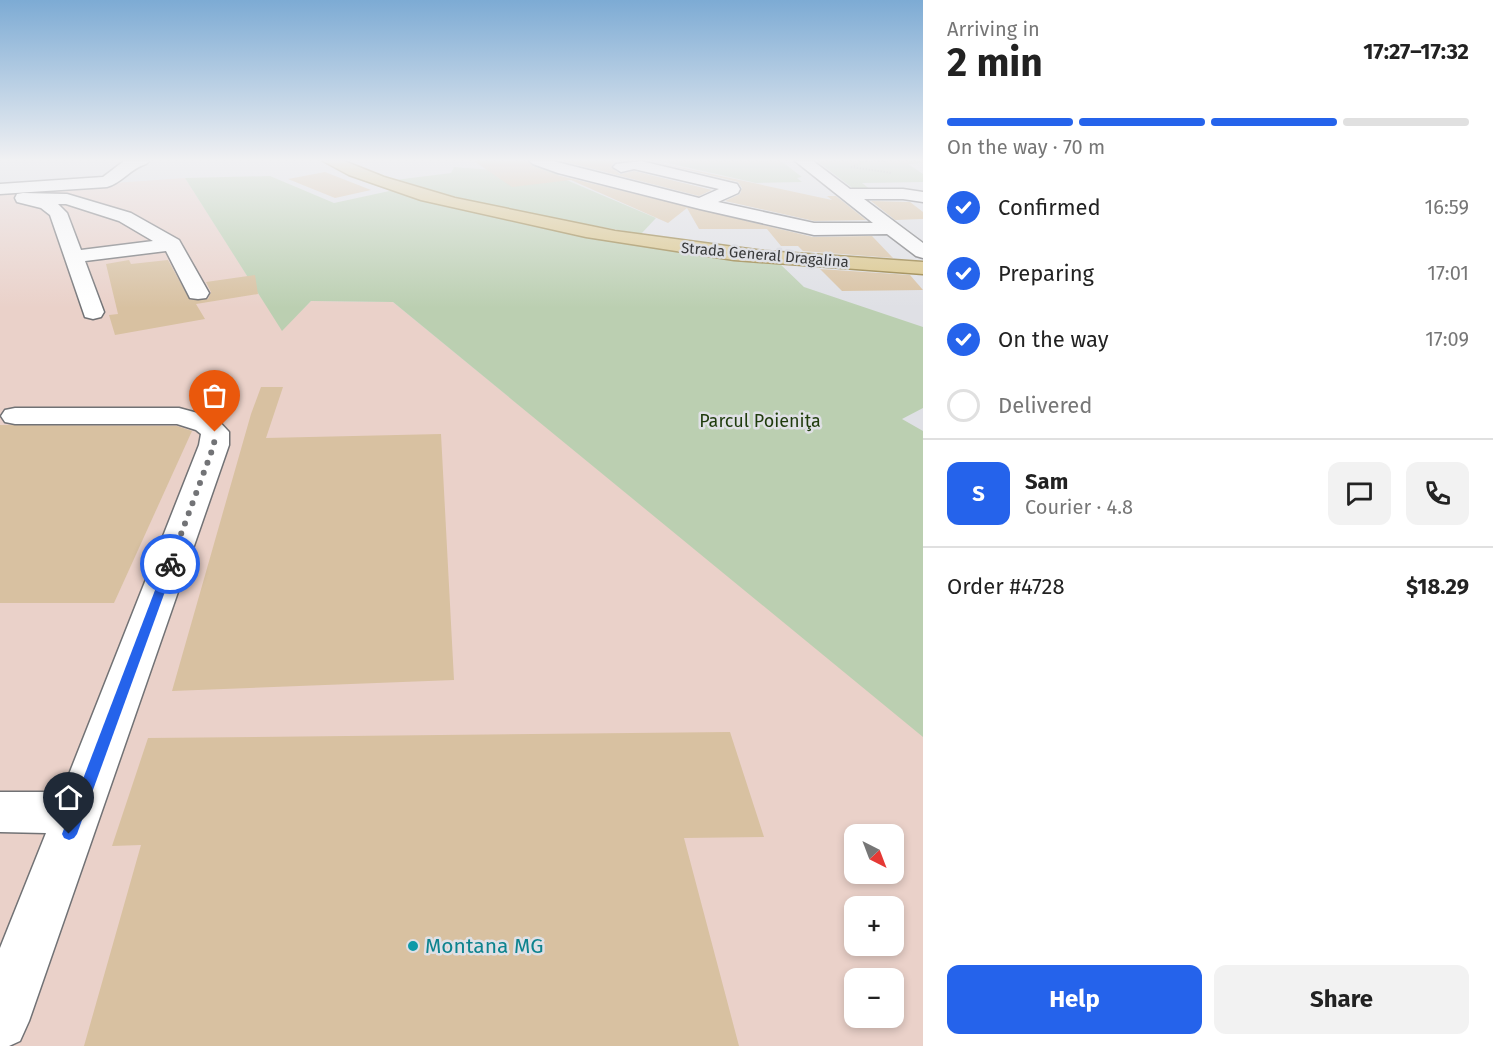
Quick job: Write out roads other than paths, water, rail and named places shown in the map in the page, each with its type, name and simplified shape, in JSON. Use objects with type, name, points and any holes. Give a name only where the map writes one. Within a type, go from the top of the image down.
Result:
[{"type":"main road","name":"Strada General Dragalina","points":[[484,210],[609,235],[767,257],[923,268]]},
{"type":"street","points":[[54,210],[58,213],[93,312]]},
{"type":"street","points":[[106,210],[125,217],[172,244],[198,293]]},
{"type":"street","points":[[727,210],[814,229],[891,228]]},
{"type":"street","points":[[867,210],[923,252]]},
{"type":"street","points":[[74,257],[172,244]]},
{"type":"street","points":[[0,1021],[214,445],[215,432],[206,423],[179,416],[15,416]]},
{"type":"street","points":[[0,812],[77,813]]},
{"type":"place","name":"Montana MG","points":[[413,946]]},
{"type":"park label","name":"Parcul Poieniţa","points":[[760,421]]}]
